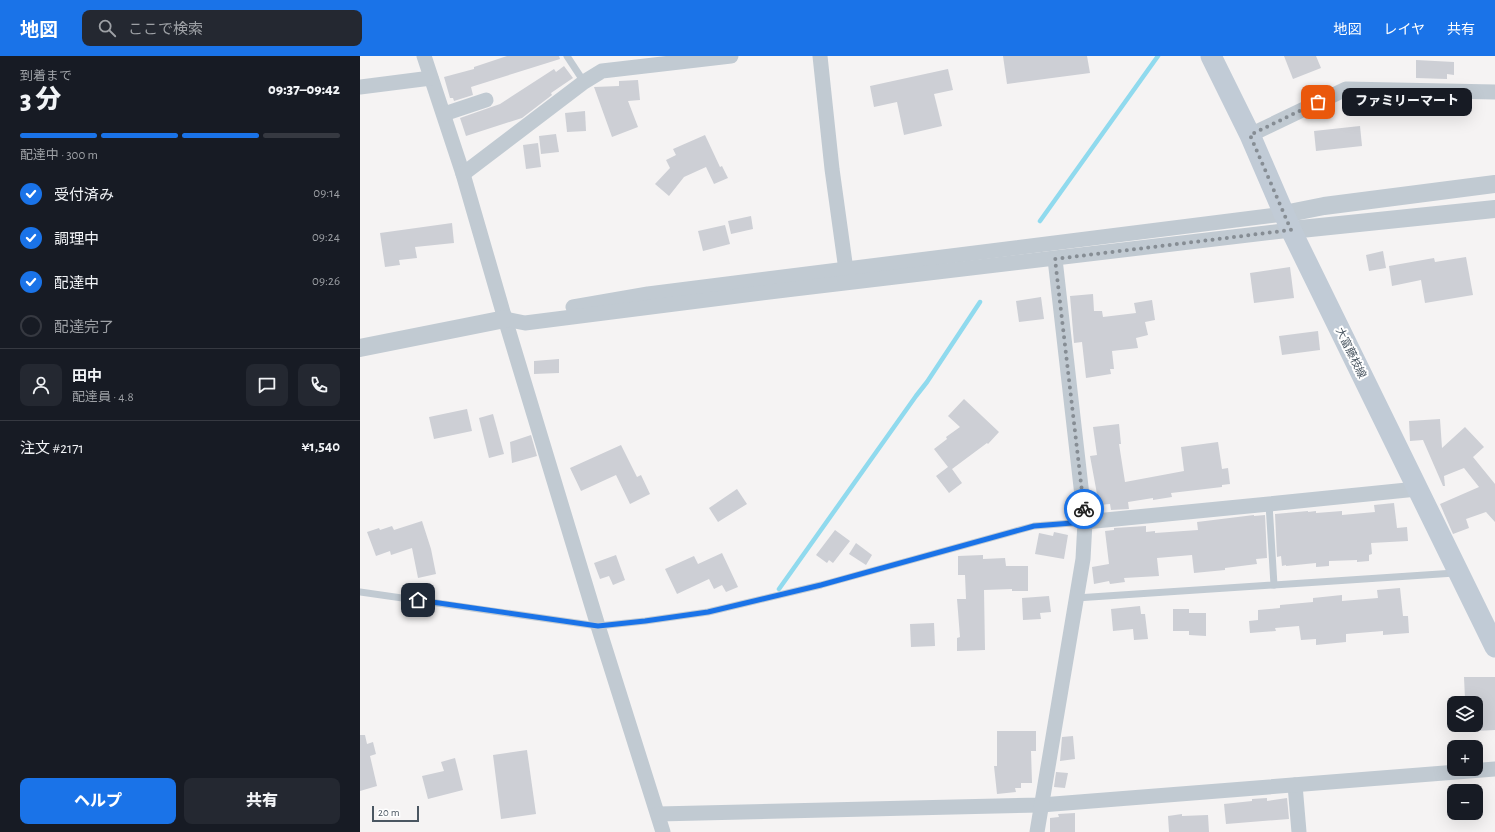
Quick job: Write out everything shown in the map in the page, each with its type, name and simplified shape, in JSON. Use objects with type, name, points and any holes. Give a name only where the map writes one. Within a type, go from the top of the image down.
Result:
[{"type":"main road","name":"大富藤枝線","points":[[1211,56],[1250,135],[1288,222],[1495,647]]},
{"type":"street","points":[[424,56],[463,174],[505,319],[598,626],[663,832]]},
{"type":"street","points":[[463,174],[584,82],[602,71],[731,56]]},
{"type":"street","points":[[820,56],[832,169],[846,270]]},
{"type":"street","points":[[360,87],[431,78]]},
{"type":"street","points":[[1250,135],[1346,89],[1495,92]]},
{"type":"street","points":[[444,114],[486,100]]},
{"type":"street","points":[[505,319],[525,323],[794,289],[1055,259],[1288,222],[1324,206],[1495,184]]},
{"type":"street","points":[[360,348],[505,319],[648,294],[846,270],[1288,222],[1495,209]]},
{"type":"street","points":[[1037,832],[1083,559],[1085,522],[1055,259]]},
{"type":"street","points":[[1085,522],[1417,489]]},
{"type":"street","points":[[658,814],[1041,805],[1495,769]]},
{"type":"street","points":[[1295,785],[1299,832]]},
{"type":"lane","points":[[567,56],[584,82]]},
{"type":"lane","points":[[1269,504],[1274,585]]},
{"type":"lane","points":[[360,592],[598,626],[708,612],[821,585],[1034,526],[1085,522]]},
{"type":"lane","points":[[1076,598],[1459,573]]},
{"type":"building","points":[[507,56],[559,56],[560,59],[471,87],[473,95],[454,101],[453,98],[450,98],[444,77],[474,69],[474,67]]},
{"type":"building","points":[[1003,56],[1087,56],[1090,73],[1007,84]]},
{"type":"building","points":[[1284,56],[1316,56],[1321,68],[1293,79]]},
{"type":"building","points":[[1416,60],[1454,62],[1454,75],[1447,74],[1447,79],[1416,78]]},
{"type":"building","points":[[564,66],[573,78],[551,93],[552,95],[522,118],[466,136],[460,118],[500,104],[554,69],[556,72]]},
{"type":"building","points":[[948,69],[953,90],[934,94],[942,126],[904,135],[897,102],[874,107],[870,86]]},
{"type":"building","points":[[638,80],[640,100],[628,101],[638,127],[612,137],[594,87],[619,86],[619,81]]},
{"type":"building","points":[[585,111],[586,131],[567,132],[565,113]]},
{"type":"building","points":[[1360,126],[1362,146],[1316,151],[1314,131]]},
{"type":"building","points":[[556,134],[559,152],[541,154],[539,136]]},
{"type":"building","points":[[705,135],[720,167],[722,166],[728,178],[714,184],[706,167],[684,177],[669,196],[655,184],[670,168],[666,160],[676,155],[673,149]]},
{"type":"building","points":[[538,143],[541,167],[526,169],[523,145]]},
{"type":"building","points":[[751,216],[753,229],[731,234],[728,221]]},
{"type":"building","points":[[452,223],[454,243],[415,247],[417,258],[399,260],[400,265],[385,267],[380,233]]},
{"type":"building","points":[[725,225],[730,244],[703,251],[698,231]]},
{"type":"building","points":[[1383,251],[1386,268],[1369,271],[1366,255]]},
{"type":"building","points":[[1466,257],[1473,295],[1425,303],[1421,280],[1392,286],[1389,266],[1434,258],[1435,262]]},
{"type":"building","points":[[1290,267],[1294,298],[1254,303],[1250,273]]},
{"type":"building","points":[[1093,294],[1094,311],[1102,311],[1103,317],[1136,313],[1134,303],[1152,300],[1155,320],[1145,322],[1148,335],[1136,338],[1138,348],[1112,351],[1114,369],[1110,369],[1111,374],[1086,378],[1082,342],[1074,343],[1070,296]]},
{"type":"building","points":[[1041,297],[1044,319],[1019,322],[1016,301]]},
{"type":"building","points":[[1318,331],[1320,350],[1282,355],[1279,336]]},
{"type":"building","points":[[559,359],[559,373],[534,374],[534,361]]},
{"type":"building","points":[[964,399],[999,432],[988,444],[987,443],[952,469],[962,483],[949,493],[936,476],[948,467],[934,449],[947,439],[946,437],[960,427],[948,416]]},
{"type":"building","points":[[467,409],[472,431],[434,439],[429,417]]},
{"type":"building","points":[[493,414],[504,454],[489,458],[479,418]]},
{"type":"building","points":[[1440,419],[1442,448],[1465,427],[1484,447],[1473,457],[1495,484],[1495,522],[1486,512],[1466,519],[1469,528],[1453,534],[1440,504],[1479,487],[1464,468],[1444,476],[1445,486],[1443,486],[1423,440],[1410,441],[1409,421]]},
{"type":"building","points":[[1119,424],[1121,444],[1119,444],[1125,482],[1184,471],[1181,447],[1218,442],[1222,469],[1228,468],[1230,484],[1222,485],[1222,487],[1171,493],[1172,497],[1128,502],[1129,509],[1111,510],[1110,504],[1099,505],[1090,456],[1097,455],[1093,427]]},
{"type":"building","points":[[531,435],[537,456],[512,463],[510,442]]},
{"type":"building","points":[[621,445],[637,477],[641,475],[650,494],[630,504],[616,475],[581,491],[570,468]]},
{"type":"building","points":[[737,489],[747,504],[718,522],[709,508]]},
{"type":"building","points":[[1394,503],[1397,528],[1407,527],[1408,541],[1371,543],[1372,554],[1369,555],[1369,561],[1329,561],[1329,566],[1316,567],[1316,563],[1282,566],[1281,556],[1277,557],[1275,514],[1308,511],[1316,511],[1316,513],[1342,511],[1342,515],[1375,512],[1374,505]]},
{"type":"building","points":[[1265,515],[1267,558],[1256,559],[1257,564],[1225,568],[1225,570],[1194,573],[1192,555],[1157,558],[1159,576],[1124,578],[1125,582],[1110,584],[1109,581],[1094,584],[1092,567],[1109,564],[1105,531],[1114,530],[1114,528],[1146,526],[1146,532],[1155,531],[1155,533],[1198,530],[1197,522]]},
{"type":"building","points":[[422,521],[431,549],[436,574],[418,578],[412,548],[391,555],[390,551],[376,556],[367,532],[392,526],[394,530]]},
{"type":"building","points":[[835,530],[850,541],[833,563],[829,560],[827,563],[816,555]]},
{"type":"building","points":[[1054,532],[1068,535],[1064,559],[1035,554],[1039,533],[1053,536]]},
{"type":"building","points":[[856,543],[872,555],[866,565],[849,554]]},
{"type":"building","points":[[722,553],[738,587],[726,592],[722,585],[714,589],[709,579],[677,594],[665,569],[694,556],[698,564]]},
{"type":"building","points":[[616,555],[625,580],[613,585],[609,576],[600,579],[594,563]]},
{"type":"building","points":[[983,555],[983,559],[1005,558],[1006,566],[1028,566],[1028,591],[1012,591],[1012,589],[984,590],[985,650],[957,651],[957,638],[960,637],[957,599],[966,599],[965,575],[958,575],[958,556]]},
{"type":"building","points":[[1400,588],[1403,616],[1408,616],[1409,633],[1383,635],[1383,631],[1346,634],[1346,642],[1316,645],[1316,639],[1301,640],[1299,626],[1275,628],[1276,631],[1250,633],[1249,621],[1258,620],[1258,610],[1280,608],[1280,605],[1313,602],[1313,598],[1342,595],[1342,601],[1378,598],[1377,590]]},
{"type":"building","points":[[1049,596],[1051,612],[1040,613],[1041,619],[1023,620],[1022,598]]},
{"type":"building","points":[[1140,606],[1141,614],[1145,614],[1148,639],[1134,640],[1133,629],[1113,631],[1111,609]]},
{"type":"building","points":[[1173,609],[1189,609],[1189,613],[1206,613],[1206,636],[1189,635],[1189,631],[1173,631]]},
{"type":"building","points":[[934,623],[935,646],[911,647],[910,624]]},
{"type":"building","points":[[1464,677],[1495,677],[1495,730],[1483,731],[1483,696],[1465,696]]},
{"type":"building","points":[[997,731],[1036,731],[1036,751],[1031,751],[1032,783],[1021,783],[1021,788],[1015,788],[1016,792],[997,794],[994,766],[997,766]]},
{"type":"building","points":[[360,735],[365,735],[367,744],[373,742],[376,754],[370,756],[377,786],[360,791]]},
{"type":"building","points":[[1073,736],[1075,759],[1060,761],[1062,737]]},
{"type":"building","points":[[527,750],[536,814],[501,819],[493,755]]},
{"type":"building","points":[[455,758],[463,790],[428,799],[422,776],[444,771],[441,762]]},
{"type":"building","points":[[1056,772],[1068,773],[1065,788],[1054,787]]},
{"type":"building","points":[[1267,798],[1267,801],[1287,798],[1289,819],[1226,824],[1224,804]]},
{"type":"building","points":[[1075,813],[1075,832],[1050,832],[1050,818],[1059,817],[1058,814]]},
{"type":"building","points":[[1182,814],[1182,816],[1208,815],[1209,832],[1169,832],[1168,816]]},
{"type":"waterway","points":[[1040,221],[1158,56]]},
{"type":"waterway","points":[[779,589],[927,382],[980,302]]},
{"type":"way so far","points":[[1084,509],[1055,259],[1291,230],[1250,135],[1318,102]]},
{"type":"place","name":"ファミリーマート","points":[[1318,102]]},
{"type":"route","points":[[418,600],[598,626],[645,621],[708,612],[821,585],[1034,526],[1085,522],[1084,509]]}]
